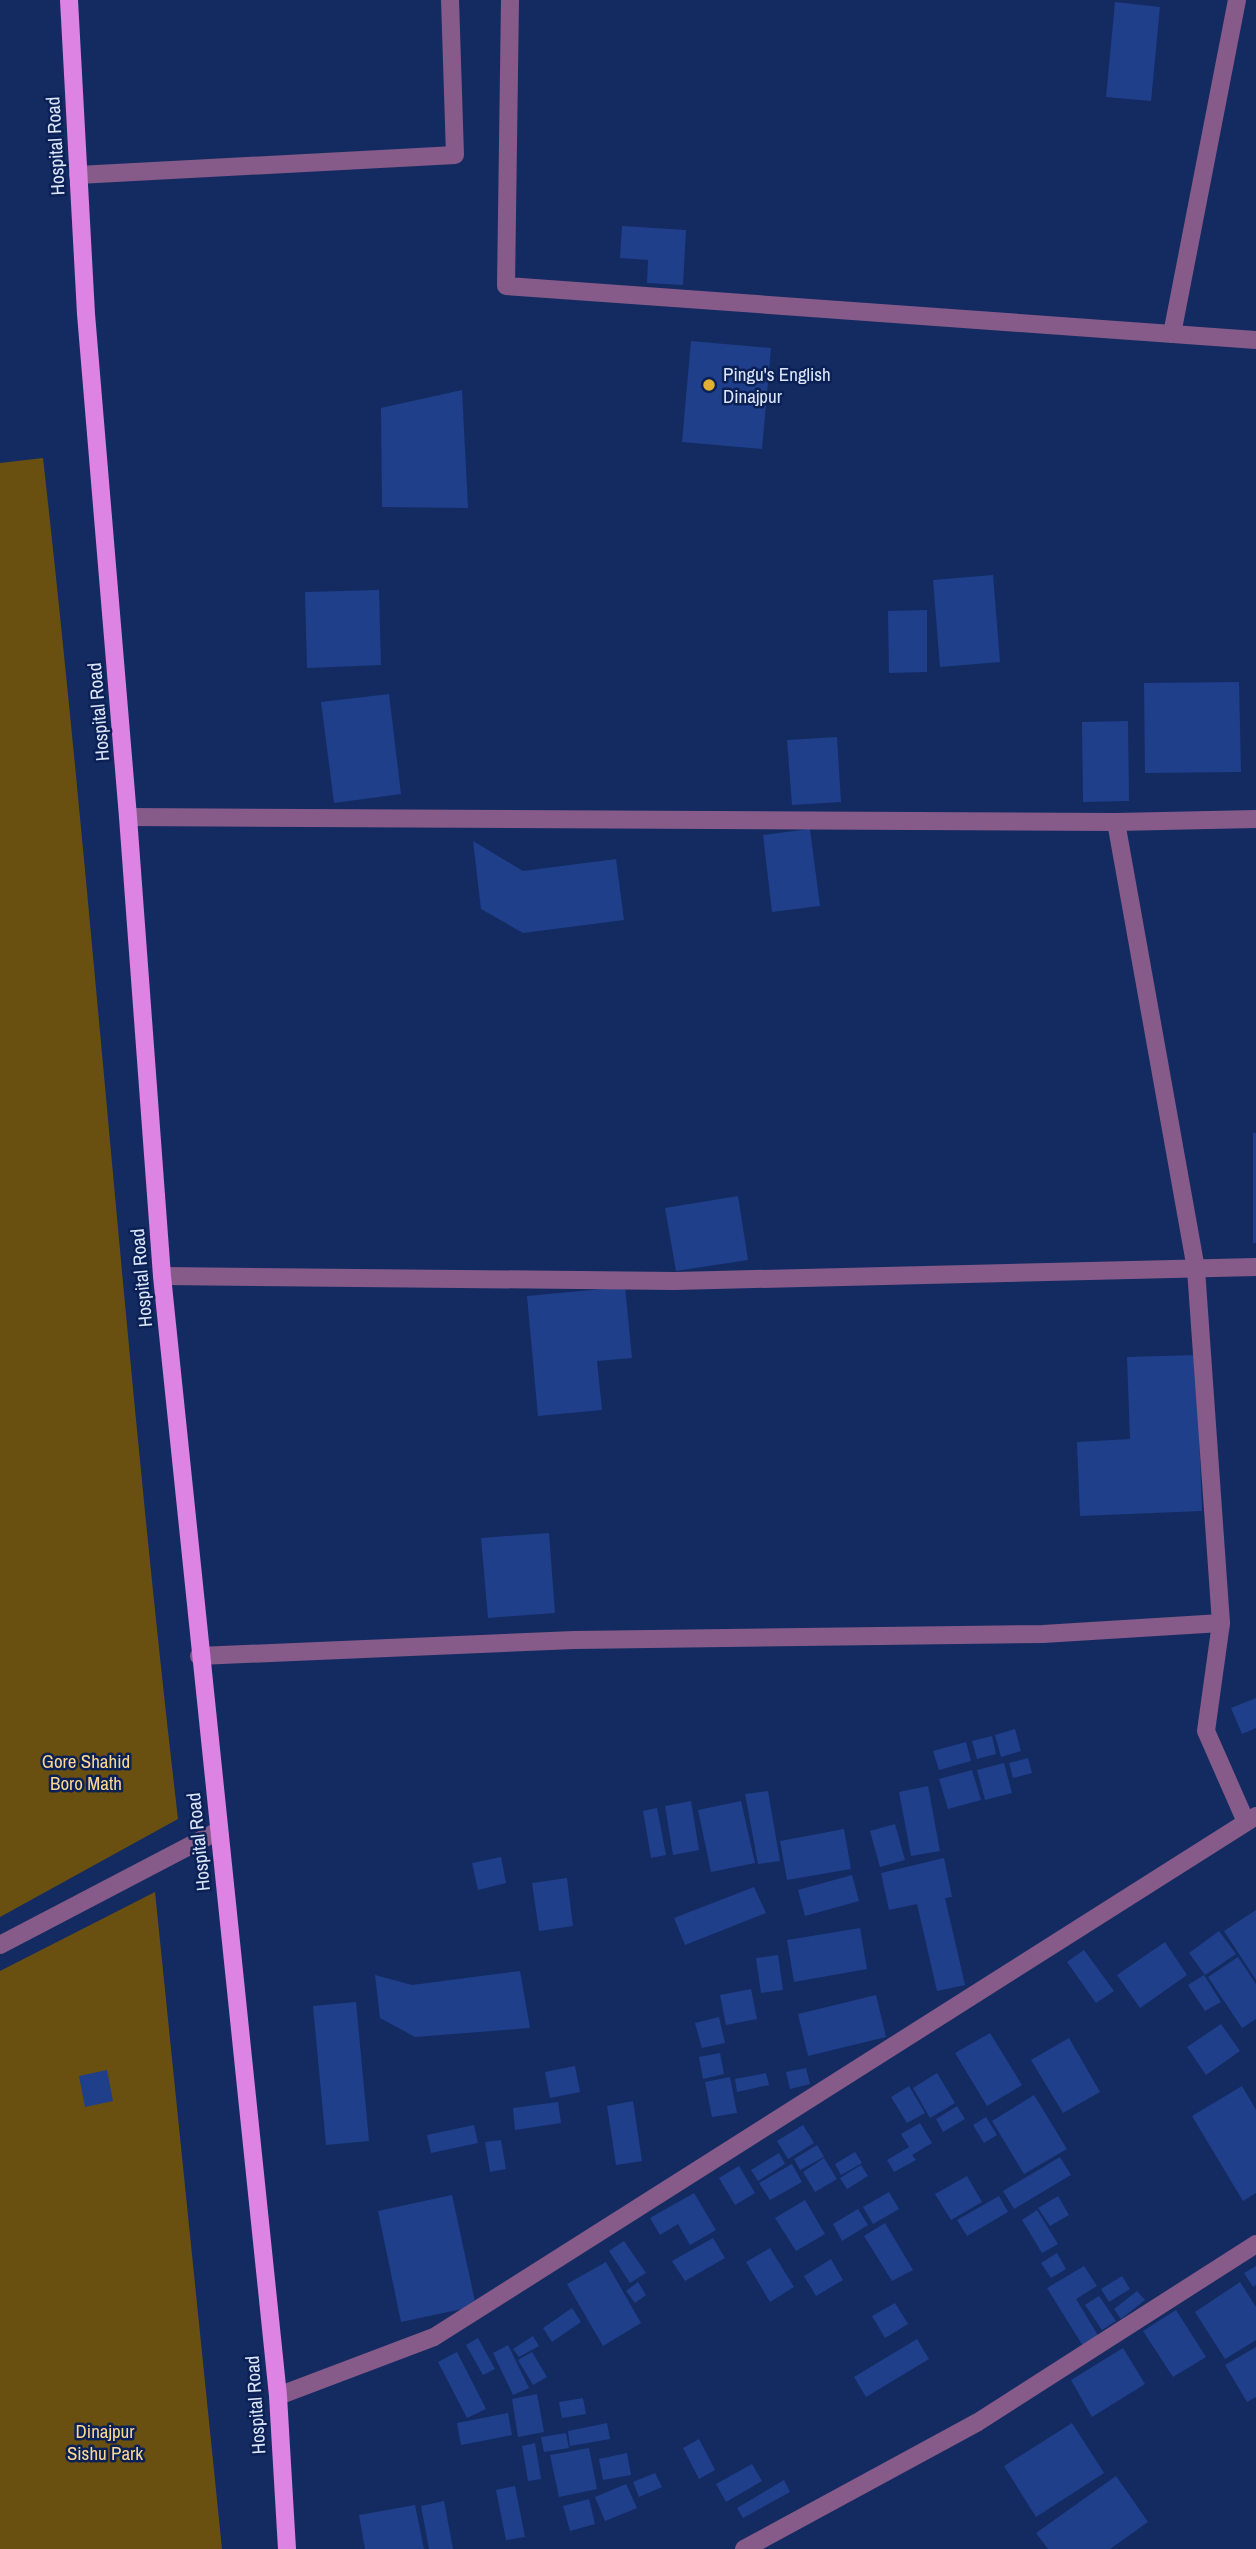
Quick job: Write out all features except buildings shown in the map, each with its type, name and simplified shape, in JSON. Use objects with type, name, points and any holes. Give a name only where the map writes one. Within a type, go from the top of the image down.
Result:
[{"type":"main road","name":"Hospital Road","points":[[69,0],[86,314],[128,817],[162,1276],[199,1656],[278,2396],[287,2549]]},
{"type":"street","points":[[78,175],[455,155],[450,0]]},
{"type":"street","points":[[510,0],[506,286],[1256,340]]},
{"type":"street","points":[[1172,334],[1237,0]]},
{"type":"street","points":[[128,817],[1116,821],[1256,819]]},
{"type":"street","points":[[278,2396],[434,2337],[1251,1819],[1206,1731],[1221,1623],[1196,1269],[1116,821]]},
{"type":"street","points":[[162,1276],[675,1281],[1256,1267]]},
{"type":"street","points":[[199,1656],[574,1640],[1043,1634],[1221,1623]]},
{"type":"street","points":[[0,1945],[218,1831]]},
{"type":"street","points":[[746,2549],[978,2423],[1256,2244]]},
{"type":"green space","name":"Gore Shahid Boro Math","points":[[43,458],[142,1479],[178,1819],[0,1917],[0,463]]},
{"type":"green space","name":"Dinajpur Sishu Park","points":[[155,1892],[222,2549],[0,2549],[0,1971]]},
{"type":"place","name":"Pingu's English Dinajpur","points":[[709,385]]}]
